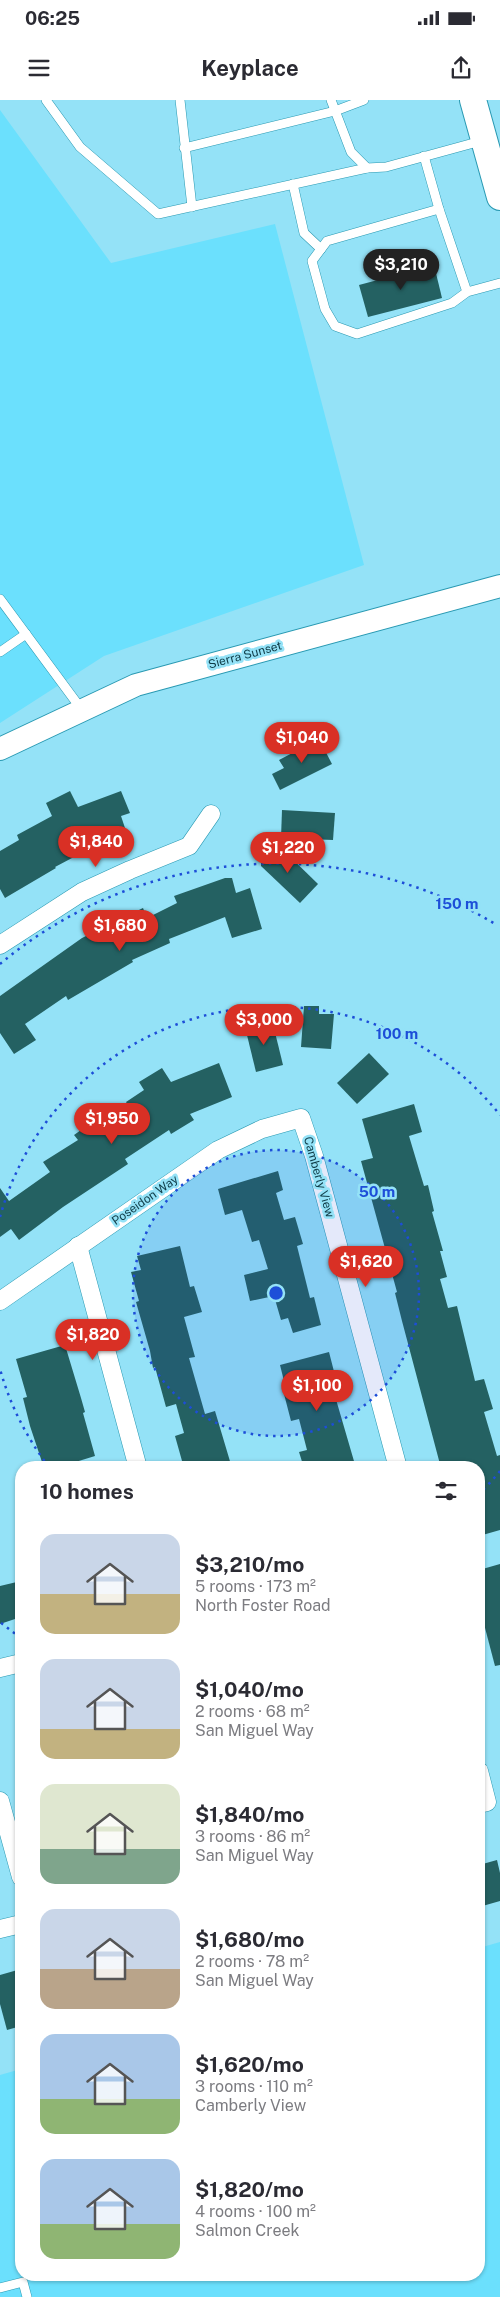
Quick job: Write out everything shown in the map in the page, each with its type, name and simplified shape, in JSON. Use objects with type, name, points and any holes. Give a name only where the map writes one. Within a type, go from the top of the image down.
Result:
[{"type":"main road","points":[[473,100],[500,196]]},
{"type":"street","name":"Sierra Sunset","points":[[0,749],[136,684],[500,586]]},
{"type":"street","points":[[0,945],[82,892],[189,846],[211,814]]},
{"type":"street","name":"Poseidon Way","points":[[0,1301],[218,1150],[262,1128],[301,1118]]},
{"type":"street","name":"Camberly View","points":[[301,1118],[314,1156],[396,1461]]},
{"type":"street","points":[[78,1246],[136,1461]]},
{"type":"street","points":[[0,1668],[15,1664]]},
{"type":"street","points":[[0,1801],[15,1855]]},
{"type":"street","points":[[0,1929],[15,1925]]},
{"type":"lane","points":[[46,100],[80,147],[158,214],[367,168],[386,167],[484,140]]},
{"type":"lane","points":[[180,100],[192,206]]},
{"type":"lane","points":[[330,100],[351,152],[367,168]]},
{"type":"lane","points":[[184,148],[335,111],[364,100]]},
{"type":"lane","points":[[424,156],[467,292]]},
{"type":"lane","points":[[293,184],[304,233],[321,249]]},
{"type":"lane","points":[[439,208],[327,241],[312,261],[324,309],[335,326],[358,334],[452,303],[467,292],[500,283]]},
{"type":"lane","points":[[0,599],[82,710]]},
{"type":"lane","points":[[0,652],[26,634]]},
{"type":"lane","points":[[0,2288],[23,2282],[27,2297]]},
{"type":"shaded area","points":[[0,110],[111,263],[275,224],[364,565],[104,656],[0,723]]},
{"type":"shaded area","points":[[500,1942],[500,2297],[0,2297],[0,2075],[15,2071],[15,2281],[485,2281],[485,1946]]},
{"type":"building","points":[[434,265],[442,298],[368,317],[359,285]]},
{"type":"building","points":[[319,739],[332,764],[280,790],[272,774],[284,768],[279,760]]},
{"type":"building","points":[[70,791],[78,807],[121,791],[130,813],[121,816],[126,831],[87,846],[89,849],[55,867],[5,898],[0,889],[0,851],[19,840],[17,835],[52,816],[46,803]]},
{"type":"building","points":[[282,810],[335,813],[333,840],[281,838]]},
{"type":"building","points":[[277,844],[318,884],[300,903],[261,866],[261,860]]},
{"type":"building","points":[[225,878],[232,878],[236,893],[250,888],[262,929],[232,938],[225,917],[169,939],[170,943],[132,960],[133,962],[68,1000],[66,996],[25,1024],[36,1040],[14,1054],[0,1033],[0,996],[82,938],[143,908],[147,918],[177,903],[174,896]]},
{"type":"building","points":[[304,1006],[319,1006],[319,1014],[334,1014],[331,1049],[301,1047]]},
{"type":"building","points":[[272,1020],[283,1065],[256,1072],[245,1027]]},
{"type":"building","points":[[369,1053],[389,1074],[357,1104],[337,1083]]},
{"type":"building","points":[[219,1063],[232,1097],[190,1114],[194,1120],[171,1134],[169,1130],[125,1159],[128,1164],[63,1207],[19,1240],[11,1229],[0,1237],[0,1188],[9,1201],[50,1172],[43,1162],[78,1140],[74,1135],[98,1118],[103,1127],[130,1109],[126,1102],[144,1090],[139,1082],[162,1068],[171,1082]]},
{"type":"building","points":[[414,1104],[422,1132],[409,1136],[424,1186],[428,1185],[434,1211],[432,1212],[443,1251],[440,1251],[447,1277],[440,1279],[448,1308],[457,1306],[475,1381],[484,1379],[493,1409],[484,1412],[497,1456],[500,1455],[500,1530],[485,1534],[485,1461],[439,1461],[395,1293],[397,1292],[361,1161],[373,1158],[362,1119]]},
{"type":"building","points":[[278,1171],[283,1190],[276,1193],[284,1220],[295,1217],[303,1244],[297,1246],[310,1298],[314,1297],[321,1325],[293,1333],[288,1318],[281,1320],[274,1296],[250,1301],[244,1275],[268,1269],[259,1240],[252,1242],[242,1210],[225,1215],[218,1189]]},
{"type":"building","points":[[180,1246],[190,1287],[194,1286],[202,1312],[184,1317],[195,1357],[189,1358],[205,1414],[215,1411],[230,1461],[182,1461],[175,1436],[184,1433],[176,1404],[166,1407],[155,1367],[153,1368],[136,1302],[139,1301],[131,1272],[141,1270],[137,1256]]},
{"type":"building","points":[[65,1345],[85,1412],[83,1413],[95,1456],[79,1461],[42,1461],[30,1426],[23,1398],[27,1397],[16,1359]]},
{"type":"building","points":[[329,1352],[340,1395],[335,1396],[354,1461],[302,1461],[299,1452],[307,1450],[299,1419],[291,1421],[284,1394],[287,1393],[280,1365]]},
{"type":"building","points":[[500,1564],[500,1665],[495,1666],[485,1628],[485,1568]]},
{"type":"building","points":[[15,1582],[15,1619],[0,1624],[0,1586]]},
{"type":"building","points":[[497,1860],[500,1873],[500,1901],[485,1905],[485,1863]]},
{"type":"building","points":[[15,1971],[15,2028],[7,2030],[0,2004],[0,1975]]}]
